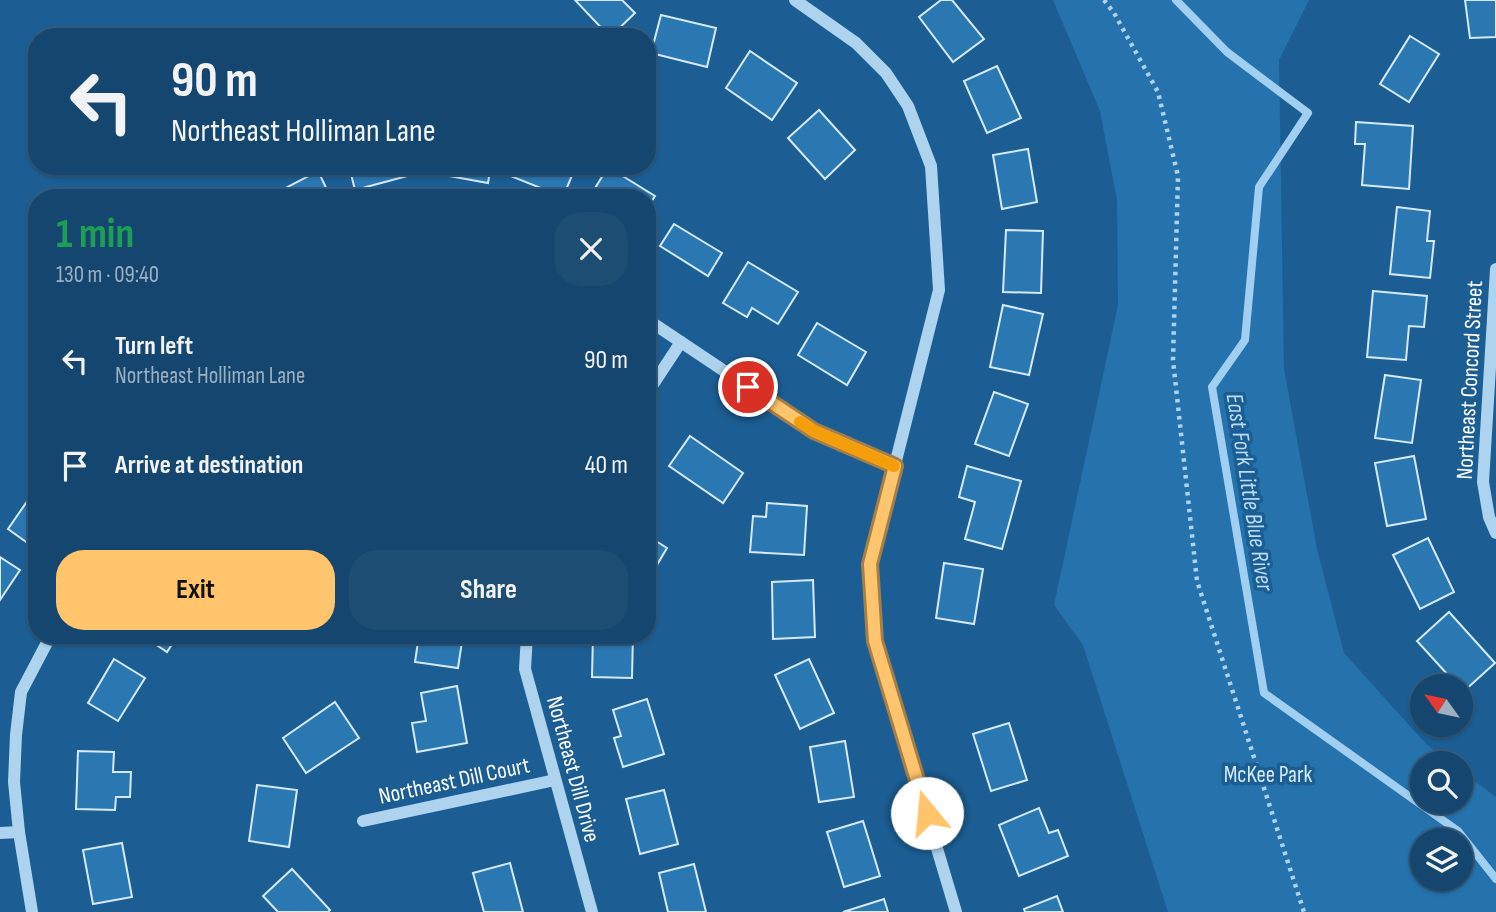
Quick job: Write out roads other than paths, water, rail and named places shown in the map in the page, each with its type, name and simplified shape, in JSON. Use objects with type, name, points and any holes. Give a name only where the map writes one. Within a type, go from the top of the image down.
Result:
[{"type":"street","points":[[795,0],[856,43],[886,74],[908,106],[931,166],[939,290],[870,564],[875,641],[956,912]]},
{"type":"street","name":"Northeast Concord Street","points":[[1496,269],[1483,482],[1489,517],[1496,533]]},
{"type":"street","points":[[656,325],[814,431],[895,466]]},
{"type":"street","points":[[656,380],[681,342]]},
{"type":"street","points":[[32,912],[14,782],[21,692],[46,644]]},
{"type":"street","name":"Northeast Dill Drive","points":[[526,644],[525,669],[592,912]]},
{"type":"street","name":"Northeast Dill Court","points":[[363,821],[555,780]]},
{"type":"street","points":[[0,834],[19,832]]},
{"type":"waterway","name":"East Fork Little Blue River","points":[[1176,0],[1227,52],[1308,113],[1259,187],[1245,340],[1212,387],[1264,693],[1458,831],[1496,879]]},
{"type":"park label","name":"McKee Park","points":[[1268,774]]}]
